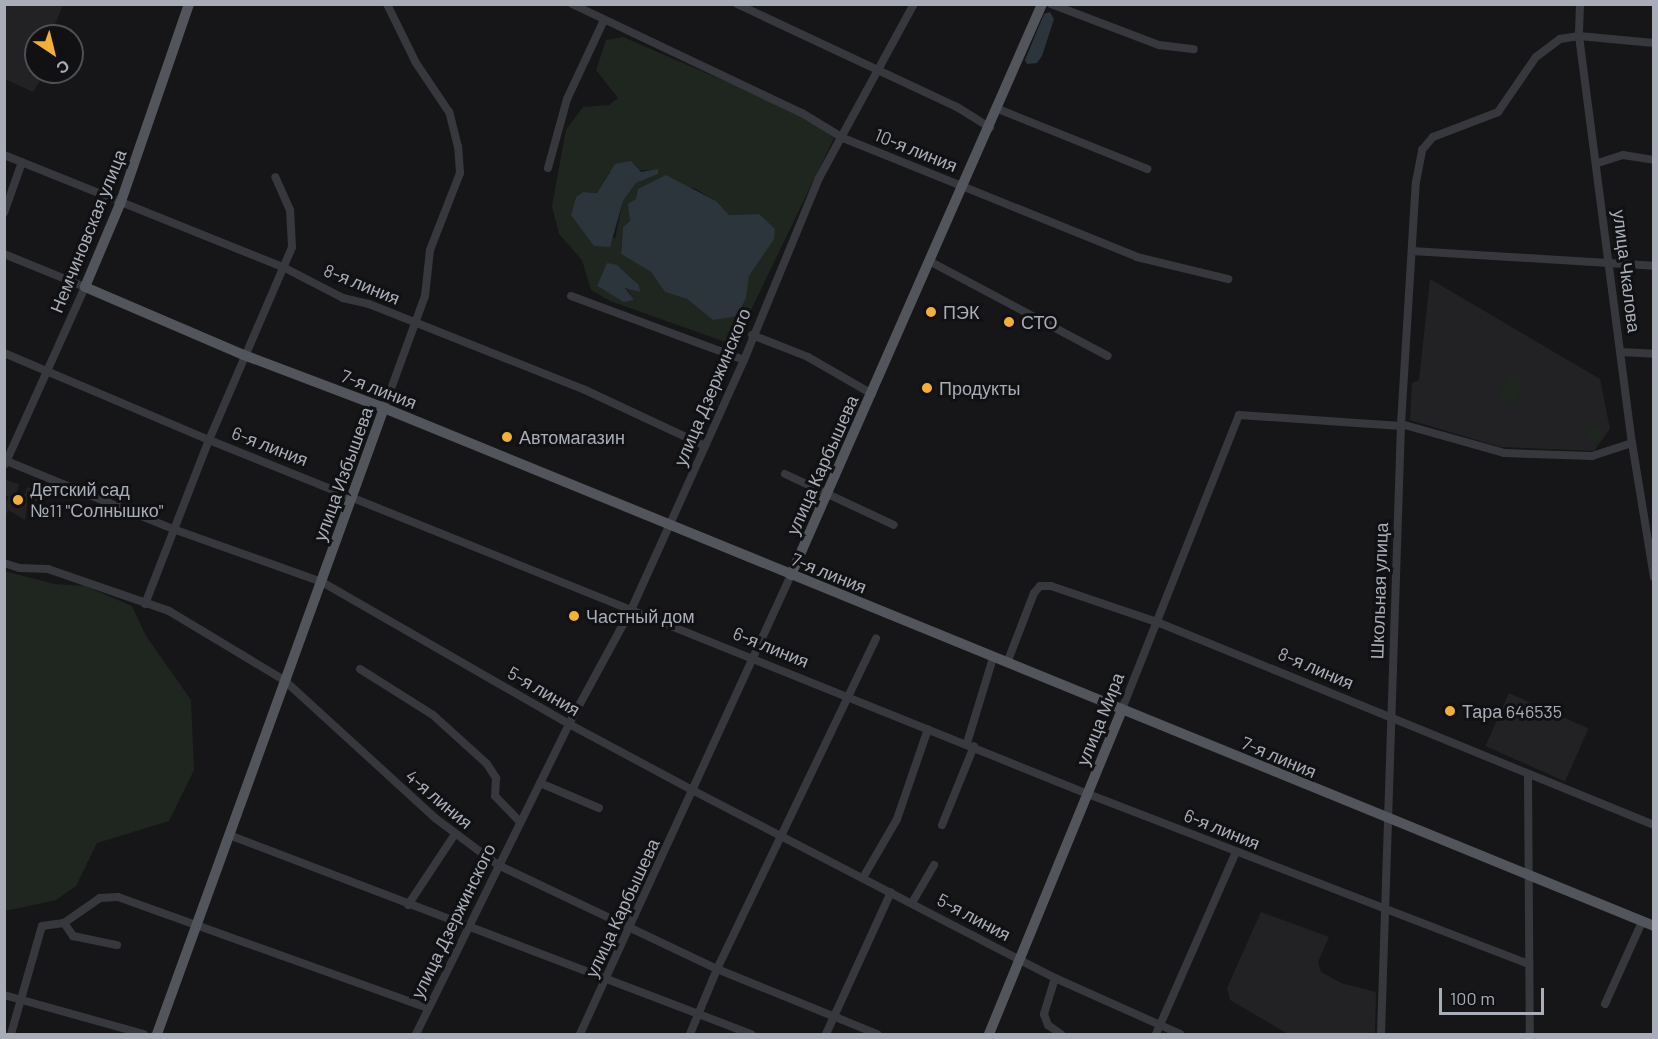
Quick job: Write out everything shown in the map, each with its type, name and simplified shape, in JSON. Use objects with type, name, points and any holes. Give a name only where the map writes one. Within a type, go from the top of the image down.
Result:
[{"type":"main road","name":"Немчиновская улица","points":[[85,286],[120,204],[189,4]]},
{"type":"main road","name":"улица Карбышева","points":[[791,575],[990,128],[1042,4]]},
{"type":"main road","name":"7-я линия","points":[[85,286],[244,355],[384,408],[1528,877],[1653,926]]},
{"type":"main road","name":"улица Избышева","points":[[157,1035],[384,408]]},
{"type":"main road","name":"улица Мира","points":[[989,1035],[1122,710]]},
{"type":"street","name":"улица Избышева","points":[[384,408],[425,296],[429,250],[459,173],[458,147],[449,112],[416,63],[387,4]]},
{"type":"street","name":"10-я линия","points":[[572,4],[802,113],[843,138],[1137,257],[1228,279]]},
{"type":"street","points":[[736,4],[957,107],[990,128]]},
{"type":"street","name":"улица Дзержинского","points":[[416,1035],[569,724],[632,608],[744,360],[752,335],[819,178],[880,71],[914,4]]},
{"type":"street","points":[[1051,4],[1159,45],[1194,49]]},
{"type":"street","name":"улица Чкалова","points":[[1580,4],[1579,36],[1598,163],[1632,443],[1653,577]]},
{"type":"street","points":[[548,168],[567,99],[604,20]]},
{"type":"street","points":[[1579,36],[1653,43]]},
{"type":"street","name":"Школьная улица","points":[[1381,1035],[1386,819],[1401,425],[1412,250],[1422,150],[1433,137],[1498,112],[1548,45],[1579,36]]},
{"type":"street","points":[[998,109],[1147,169]]},
{"type":"street","name":"8-я линия","points":[[4,155],[120,204],[283,267],[343,298],[415,323],[583,389],[705,446]]},
{"type":"street","points":[[1598,163],[1623,155],[1653,160]]},
{"type":"street","points":[[4,213],[22,162]]},
{"type":"street","points":[[145,604],[208,440],[292,247],[293,226],[275,177]]},
{"type":"street","points":[[1412,250],[1653,266]]},
{"type":"street","name":"7-я линия","points":[[4,254],[85,286]]},
{"type":"street","points":[[931,262],[1108,356]]},
{"type":"street","name":"Немчиновская улица","points":[[5,462],[85,286]]},
{"type":"street","points":[[571,296],[744,360]]},
{"type":"street","points":[[752,335],[808,357],[872,394]]},
{"type":"street","points":[[1621,352],[1653,354]]},
{"type":"street","name":"6-я линия","points":[[4,353],[208,440],[353,495],[752,658],[970,744],[1088,794],[1529,964]]},
{"type":"street","name":"улица Мира","points":[[1122,710],[1239,415],[1401,425]]},
{"type":"street","points":[[1401,425],[1504,453],[1592,456],[1632,443]]},
{"type":"street","name":"5-я линия","points":[[5,462],[173,529],[322,582],[569,724],[694,790],[782,833],[1157,1030],[1180,1035]]},
{"type":"street","points":[[785,474],[894,525]]},
{"type":"street","name":"4-я линия","points":[[4,564],[19,568],[48,568],[169,611],[284,680],[455,834],[498,865],[717,969],[877,1035]]},
{"type":"street","name":"улица Карбышева","points":[[580,1035],[632,927],[791,575]]},
{"type":"street","name":"8-я линия","points":[[1006,663],[1034,593],[1040,586],[1051,586],[1157,622],[1528,776],[1653,825]]},
{"type":"street","points":[[690,1035],[717,969],[876,638]]},
{"type":"street","points":[[942,825],[970,744],[993,658]]},
{"type":"street","points":[[360,669],[433,715],[488,764],[496,777],[495,796],[520,822]]},
{"type":"street","points":[[864,876],[897,819],[928,729]]},
{"type":"street","points":[[1528,776],[1530,1035]]},
{"type":"street","points":[[540,783],[599,808]]},
{"type":"street","points":[[408,905],[455,834]]},
{"type":"street","points":[[229,835],[751,1035]]},
{"type":"street","points":[[1157,1030],[1236,852]]},
{"type":"street","points":[[912,903],[934,865]]},
{"type":"street","points":[[826,1035],[891,892]]},
{"type":"street","points":[[11,1035],[23,1001],[42,926],[64,923],[108,896],[428,1008]]},
{"type":"street","points":[[1605,1004],[1642,922]]},
{"type":"street","points":[[64,923],[73,936],[117,945]]},
{"type":"street","points":[[1056,978],[1044,1014],[1048,1024],[1061,1035]]},
{"type":"street","points":[[4,995],[144,1035]]},
{"type":"shaded area","points":[[5,4],[63,5],[55,24],[24,24],[24,84],[38,84],[33,92],[5,79]]},
{"type":"shaded area","points":[[1050,12],[1054,19],[1042,56],[1037,63],[1027,64],[1025,60],[1044,14]]},
{"type":"shaded area","points":[[623,37],[803,115],[834,138],[734,345],[610,301],[591,290],[582,260],[559,234],[552,206],[566,130],[583,107],[609,105],[618,98],[596,70],[606,40]],"holes":[[[658,170],[658,174],[636,183],[623,201],[615,239],[571,215],[576,197],[583,192],[597,193],[610,171]],[[654,184],[694,188],[716,201],[728,215],[759,214],[764,253],[749,276],[743,308],[713,320],[687,299],[665,292],[651,272],[621,254],[623,227],[630,221],[636,199]],[[617,265],[639,285],[639,292],[625,287],[631,295],[620,299],[600,288]]]},
{"type":"shaded area","points":[[631,161],[641,172],[658,169],[658,174],[636,183],[623,201],[610,247],[594,246],[571,215],[576,197],[583,192],[597,193],[615,164]]},
{"type":"shaded area","points":[[666,175],[716,201],[729,215],[759,214],[775,229],[774,239],[749,276],[746,298],[738,316],[713,320],[687,299],[665,292],[651,272],[621,254],[623,227],[630,221],[628,204],[636,199],[638,189]]},
{"type":"shaded area","points":[[607,263],[617,265],[639,285],[640,292],[625,288],[634,300],[624,302],[597,286]]},
{"type":"shaded area","points":[[1430,279],[1600,379],[1610,429],[1594,451],[1500,447],[1410,420],[1412,383],[1419,380]]},
{"type":"shaded area","points":[[1512,373],[1527,382],[1512,406],[1498,397]]},
{"type":"shaded area","points":[[1595,426],[1601,428],[1603,434],[1601,440],[1595,442],[1589,440],[1587,434],[1589,428]]},
{"type":"shaded area","name":"Детский сад №11 \"Солнышко\"","points":[[6,480],[19,484],[17,492],[25,494],[27,487],[41,491],[38,502],[28,499],[25,520],[8,510],[5,519],[5,504],[9,497],[5,495]]},
{"type":"shaded area","points":[[4,571],[54,584],[85,586],[132,606],[146,636],[191,700],[194,770],[169,821],[97,843],[76,886],[56,900],[10,910],[5,910]]},
{"type":"shaded area","points":[[1509,693],[1588,728],[1565,781],[1485,746]]},
{"type":"shaded area","points":[[1261,912],[1329,937],[1318,962],[1321,972],[1341,983],[1376,992],[1375,1034],[1288,1034],[1230,1000],[1227,988]]},
{"type":"place","name":"ПЭК","points":[[931,312]]},
{"type":"place","name":"СТО","points":[[1009,322]]},
{"type":"place","name":"Продукты","points":[[927,388]]},
{"type":"place","name":"Автомагазин","points":[[507,437]]},
{"type":"place","name":"Детский сад №11 \"Солнышко\"","points":[[18,500]]},
{"type":"place","name":"Частный дом","points":[[574,616]]},
{"type":"place","name":"Тара 646535","points":[[1450,711]]}]
